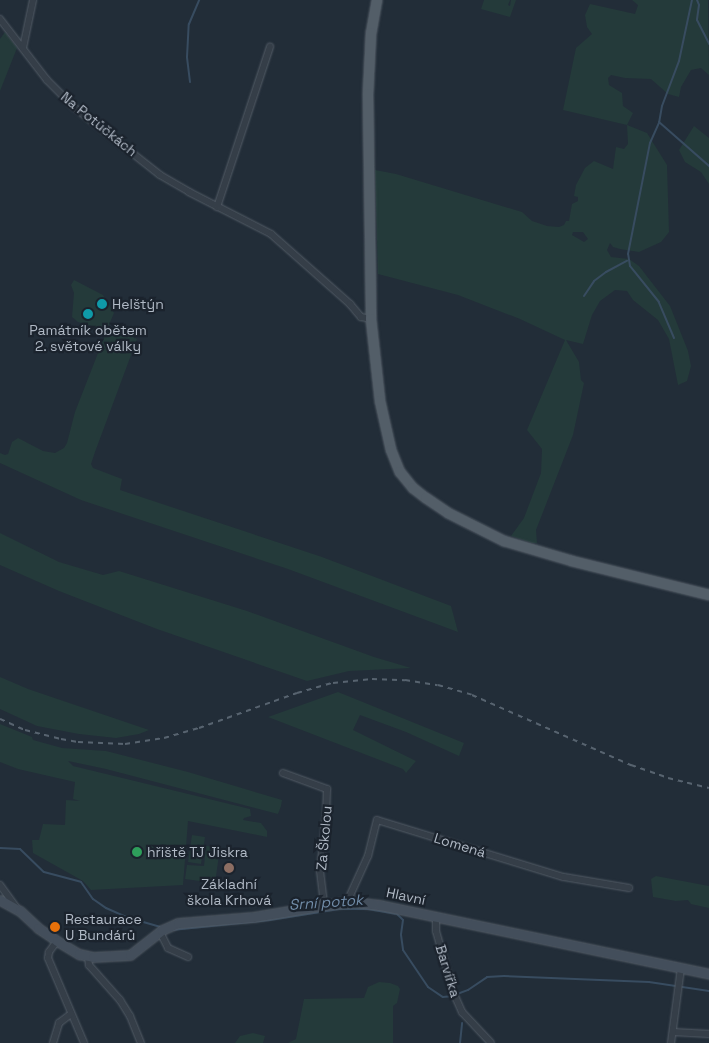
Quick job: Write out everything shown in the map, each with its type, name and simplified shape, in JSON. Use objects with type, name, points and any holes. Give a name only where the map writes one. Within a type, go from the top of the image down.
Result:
[{"type":"main road","points":[[377,0],[370,50],[367,145],[371,319],[376,380],[388,439],[400,472],[418,493],[448,513],[504,541],[553,556],[709,595]]},
{"type":"street","points":[[23,48],[32,0]]},
{"type":"street","name":"Na Potůčkách","points":[[0,19],[48,80],[75,108],[160,175],[217,207],[271,234],[350,304],[361,317],[371,319]]},
{"type":"street","points":[[217,207],[270,47]]},
{"type":"street","name":"Za Školou","points":[[283,772],[326,789],[326,816],[320,871],[324,904]]},
{"type":"street","name":"Lomená","points":[[347,902],[368,856],[377,820],[564,877],[629,888]]},
{"type":"street","points":[[0,885],[20,911]]},
{"type":"street","name":"Hlavní","points":[[0,900],[20,911],[43,933],[57,942],[88,956],[114,957],[130,955],[164,929],[181,922],[258,916],[324,904],[347,902],[373,904],[436,916],[709,974]]},
{"type":"street","name":"Barvířka","points":[[436,916],[435,927],[439,945],[455,996],[462,1012],[491,1043]]},
{"type":"street","points":[[164,929],[170,950],[188,957]]},
{"type":"street","points":[[57,942],[49,952],[48,958],[84,1043]]},
{"type":"street","points":[[88,956],[89,965],[120,1000],[130,1016],[140,1043]]},
{"type":"street","points":[[671,1043],[681,968]]},
{"type":"street","points":[[53,1043],[59,1023],[71,1014]]},
{"type":"street","points":[[673,1032],[709,1034]]},
{"type":"green space","points":[[484,0],[510,0],[508,5],[510,6],[511,0],[516,0],[510,17],[481,9]]},
{"type":"green space","points":[[632,0],[708,0],[709,75],[701,68],[691,70],[681,87],[679,97],[668,94],[651,79],[625,78],[611,75],[608,78],[609,85],[622,93],[623,106],[633,113],[627,125],[563,110],[576,48],[592,34],[587,27],[585,15],[590,4],[635,14],[638,5]]},
{"type":"green space","points":[[5,32],[17,48],[0,91],[0,39]]},
{"type":"green space","points":[[627,125],[647,133],[667,165],[669,232],[661,242],[639,252],[613,247],[610,243],[607,250],[611,257],[629,259],[639,266],[670,306],[688,351],[691,366],[687,381],[678,385],[669,339],[658,320],[633,300],[627,291],[615,290],[600,301],[592,315],[583,344],[566,340],[579,362],[581,380],[584,383],[573,435],[536,530],[537,543],[532,543],[511,536],[524,518],[541,473],[542,449],[527,430],[565,340],[520,319],[458,295],[378,274],[375,170],[396,174],[522,212],[532,221],[547,226],[559,227],[564,225],[566,221],[569,221],[572,204],[578,201],[578,197],[574,196],[576,185],[585,168],[594,161],[613,169],[616,147],[624,149],[628,144]],"holes":[[[573,232],[583,232],[588,239],[584,242],[572,235]]]},
{"type":"green space","points":[[694,126],[709,138],[709,184],[701,172],[685,162],[679,150]]},
{"type":"green space","points":[[74,280],[103,295],[114,313],[108,327],[137,339],[95,452],[91,464],[93,468],[122,479],[120,490],[322,557],[451,606],[458,632],[288,569],[81,500],[0,463],[0,453],[8,454],[12,442],[18,438],[43,451],[55,453],[64,448],[67,443],[75,412],[107,330],[78,322],[72,317],[74,293],[71,285]]},
{"type":"green space","points":[[0,533],[59,562],[103,575],[119,571],[247,611],[374,657],[411,668],[349,671],[307,681],[157,629],[59,591],[0,565]]},
{"type":"green space","points":[[0,677],[28,689],[149,730],[139,734],[116,738],[79,734],[37,726],[0,709]]},
{"type":"green space","points":[[338,692],[464,743],[459,756],[406,732],[360,715],[353,730],[416,761],[406,773],[403,769],[268,717]]},
{"type":"green space","points":[[0,724],[32,737],[33,740],[62,748],[106,751],[188,772],[282,800],[281,806],[278,814],[106,769],[68,761],[73,766],[250,809],[251,816],[243,820],[261,823],[267,831],[267,837],[188,821],[183,885],[91,890],[83,881],[33,853],[32,840],[39,840],[43,824],[65,825],[66,800],[80,801],[73,799],[75,782],[18,769],[0,762]]},
{"type":"green space","points":[[192,835],[205,837],[201,864],[188,862]]},
{"type":"green space","points":[[206,846],[220,848],[215,883],[185,879],[187,865],[204,866]]},
{"type":"green space","points":[[656,876],[709,886],[709,908],[691,904],[688,900],[676,901],[653,897],[651,879]]},
{"type":"green space","points":[[379,982],[390,983],[398,986],[400,989],[397,1003],[393,1006],[393,1043],[288,1043],[296,1039],[304,999],[364,998],[368,987]]},
{"type":"green space","points":[[253,1033],[265,1036],[263,1043],[235,1043],[240,1036]]},
{"type":"waterway","points":[[190,82],[187,57],[189,24],[199,0]]},
{"type":"waterway","points":[[674,338],[659,302],[630,266],[628,254],[650,143],[659,123],[662,106],[679,61],[692,0]]},
{"type":"waterway","points":[[697,0],[699,5],[697,20],[709,44]]},
{"type":"waterway","points":[[659,122],[709,166]]},
{"type":"waterway","points":[[584,296],[594,281],[627,261]]},
{"type":"waterway","name":"Srní potok","points":[[0,848],[20,849],[44,872],[81,882],[93,899],[106,908],[126,917],[161,927]]},
{"type":"waterway","name":"Srní potok","points":[[172,930],[270,920],[339,909],[368,909],[397,914],[403,920],[401,935],[403,950],[428,987],[443,997],[453,996]]},
{"type":"waterway","name":"Srní potok","points":[[457,994],[468,990],[487,977],[504,976],[649,982],[709,991]]},
{"type":"waterway","points":[[460,1043],[462,1023]]},
{"type":"railway","points":[[0,719],[25,730],[61,739],[78,742],[125,744],[164,738],[199,728],[297,693],[333,683],[372,679],[405,680],[438,685],[472,695],[631,765],[668,778],[709,788]]},
{"type":"place","name":"Helštýn","points":[[102,304]]},
{"type":"place","name":"Památník obětem 2. světové války","points":[[88,314]]},
{"type":"place","name":"hřiště TJ Jiskra","points":[[137,852]]},
{"type":"place","name":"Základní škola Krhová","points":[[229,868]]},
{"type":"place","name":"Restaurace U Bundárů","points":[[55,927]]}]
